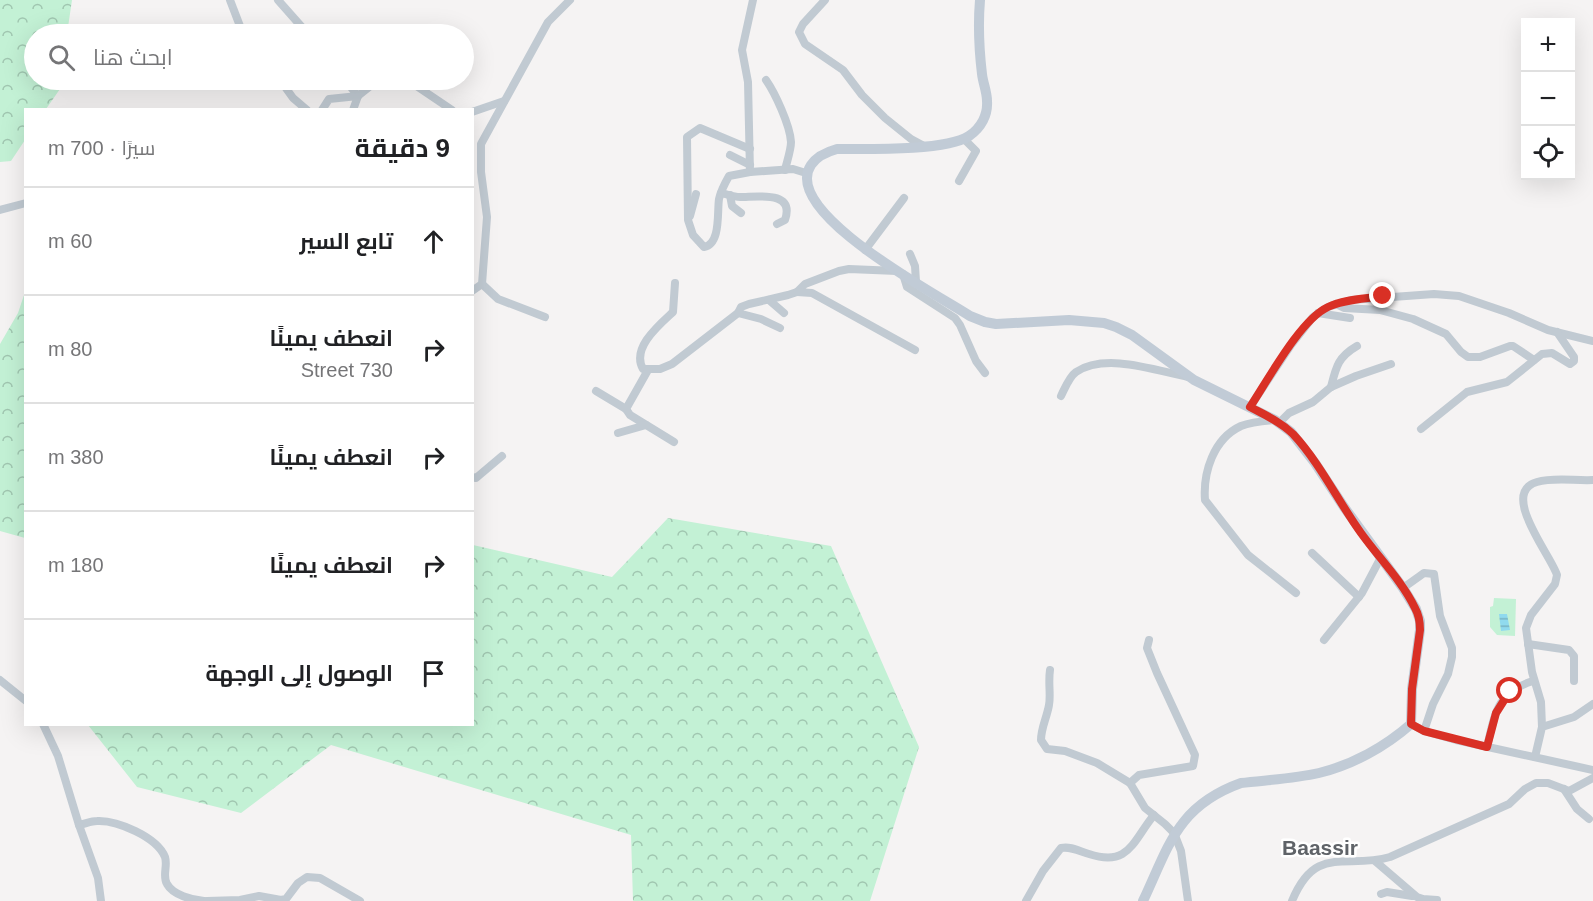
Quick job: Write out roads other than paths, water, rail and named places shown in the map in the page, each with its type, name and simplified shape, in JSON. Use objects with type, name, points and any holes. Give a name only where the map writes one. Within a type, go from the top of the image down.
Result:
[{"type":"street","points":[[230,0],[239,24]]},
{"type":"street","points":[[278,0],[299,24]]},
{"type":"street","points":[[482,284],[487,217],[481,172],[481,144],[548,22],[570,0]]},
{"type":"street","points":[[750,169],[748,82],[742,50],[753,0]]},
{"type":"street","points":[[825,0],[803,24],[799,32],[804,44],[836,63],[878,112],[911,139],[924,146]]},
{"type":"street","points":[[980,0],[979,37],[987,105],[986,114],[978,129],[964,139],[936,146],[837,149],[821,155],[806,173],[812,199],[864,250],[970,316],[985,322],[1006,324],[1069,320],[1104,323],[1116,327],[1132,335],[1190,377],[1277,421],[1303,446],[1380,559],[1403,588],[1416,609],[1420,621],[1411,724],[1389,742],[1342,766],[1316,774],[1241,783],[1229,787],[1194,809],[1174,833],[1143,901]]},
{"type":"street","points":[[766,80],[774,91],[791,143],[785,170]]},
{"type":"street","points":[[287,90],[305,108]]},
{"type":"street","points":[[353,90],[358,96]]},
{"type":"street","points":[[354,108],[358,96],[366,90]]},
{"type":"street","points":[[423,90],[449,108]]},
{"type":"street","points":[[323,108],[329,99],[358,96]]},
{"type":"street","points":[[474,111],[504,101]]},
{"type":"street","points":[[750,149],[700,128],[687,137],[688,220],[691,231],[704,247],[710,246],[716,231],[721,193],[729,176],[750,169],[793,169],[806,173]]},
{"type":"street","points":[[959,181],[976,151],[964,139]]},
{"type":"street","points":[[730,155],[750,169]]},
{"type":"street","points":[[721,193],[759,195],[780,200],[787,214],[785,220],[777,225]]},
{"type":"street","points":[[688,220],[696,194]]},
{"type":"street","points":[[730,195],[732,206],[741,213]]},
{"type":"street","points":[[864,250],[903,198]]},
{"type":"street","points":[[0,210],[24,204]]},
{"type":"street","points":[[910,255],[915,266],[916,282]]},
{"type":"street","points":[[675,283],[673,312],[653,331],[639,358],[643,369],[660,369],[672,364],[738,313],[741,307],[749,304],[797,292],[813,281],[849,269],[901,273]]},
{"type":"street","points":[[901,273],[907,287],[955,318],[976,361],[985,373]]},
{"type":"street","points":[[474,290],[482,284]]},
{"type":"street","points":[[482,284],[498,299],[545,317]]},
{"type":"street","points":[[797,292],[812,293],[915,350]]},
{"type":"street","points":[[1250,407],[1304,327],[1318,313],[1336,304],[1383,296],[1447,294],[1474,300],[1557,332],[1593,341]]},
{"type":"street","points":[[769,300],[784,313]]},
{"type":"street","points":[[1336,304],[1344,308],[1380,310],[1413,319],[1446,334],[1468,357],[1480,357],[1513,346],[1533,360]]},
{"type":"street","points":[[738,313],[761,319],[780,328]]},
{"type":"street","points":[[1318,313],[1350,318]]},
{"type":"street","points":[[1421,429],[1467,392],[1507,382],[1533,360],[1547,353],[1552,353],[1568,364],[1574,361],[1574,357],[1557,332]]},
{"type":"street","points":[[1330,387],[1344,354],[1357,346]]},
{"type":"street","points":[[1061,396],[1077,372],[1113,363],[1190,377]]},
{"type":"street","points":[[1296,593],[1248,555],[1204,500],[1208,470],[1218,446],[1240,427],[1277,421],[1313,402],[1330,387],[1391,364]]},
{"type":"street","points":[[626,409],[648,370]]},
{"type":"street","points":[[596,391],[674,442]]},
{"type":"street","points":[[618,433],[646,424]]},
{"type":"street","points":[[474,478],[502,456]]},
{"type":"street","points":[[1535,758],[1542,727],[1541,702],[1533,681],[1526,628],[1528,620],[1555,584],[1557,574],[1529,522],[1522,499],[1524,491],[1537,482],[1593,480]]},
{"type":"street","points":[[1312,553],[1359,597]]},
{"type":"street","points":[[1324,640],[1359,597],[1380,559]]},
{"type":"street","points":[[1403,588],[1424,573],[1434,574],[1440,616],[1452,648],[1450,666],[1424,731]]},
{"type":"street","points":[[1130,783],[1139,775],[1193,766],[1195,762],[1195,755],[1147,648],[1149,640]]},
{"type":"street","points":[[1528,644],[1569,650],[1574,656],[1574,681]]},
{"type":"street","points":[[1050,670],[1049,705],[1041,735],[1044,746],[1047,749],[1065,751],[1097,763],[1130,783],[1145,808],[1174,833],[1181,851],[1188,901]]},
{"type":"street","points":[[0,680],[24,699]]},
{"type":"street","points":[[1487,747],[1496,713],[1502,701],[1514,688],[1533,681]]},
{"type":"street","points":[[1542,727],[1574,717],[1593,704]]},
{"type":"street","points":[[1411,724],[1424,731],[1487,747],[1593,770]]},
{"type":"street","points":[[44,726],[58,756],[98,878],[101,901]]},
{"type":"street","points":[[1292,901],[1306,876],[1322,865],[1338,861],[1375,861],[1390,857],[1509,804],[1525,789],[1536,783],[1548,783],[1572,791],[1593,778]]},
{"type":"street","points":[[1564,789],[1577,809],[1589,819]]},
{"type":"street","points":[[1026,901],[1043,871],[1061,848],[1070,848],[1098,857],[1115,858],[1130,848],[1154,815]]},
{"type":"street","points":[[79,825],[101,821],[139,833],[163,854],[166,862],[165,881],[173,891],[184,896],[205,901],[240,900],[259,896],[281,900],[286,898],[298,883],[307,877],[320,878],[360,901]]},
{"type":"street","points":[[1375,861],[1387,874],[1417,897]]},
{"type":"street","points":[[1381,894],[1387,892],[1437,900]]},
{"type":"water","points":[[1499,614],[1507,614],[1510,630],[1501,631]]},
{"type":"district","name":"Baassir","points":[[1320,848]]}]
